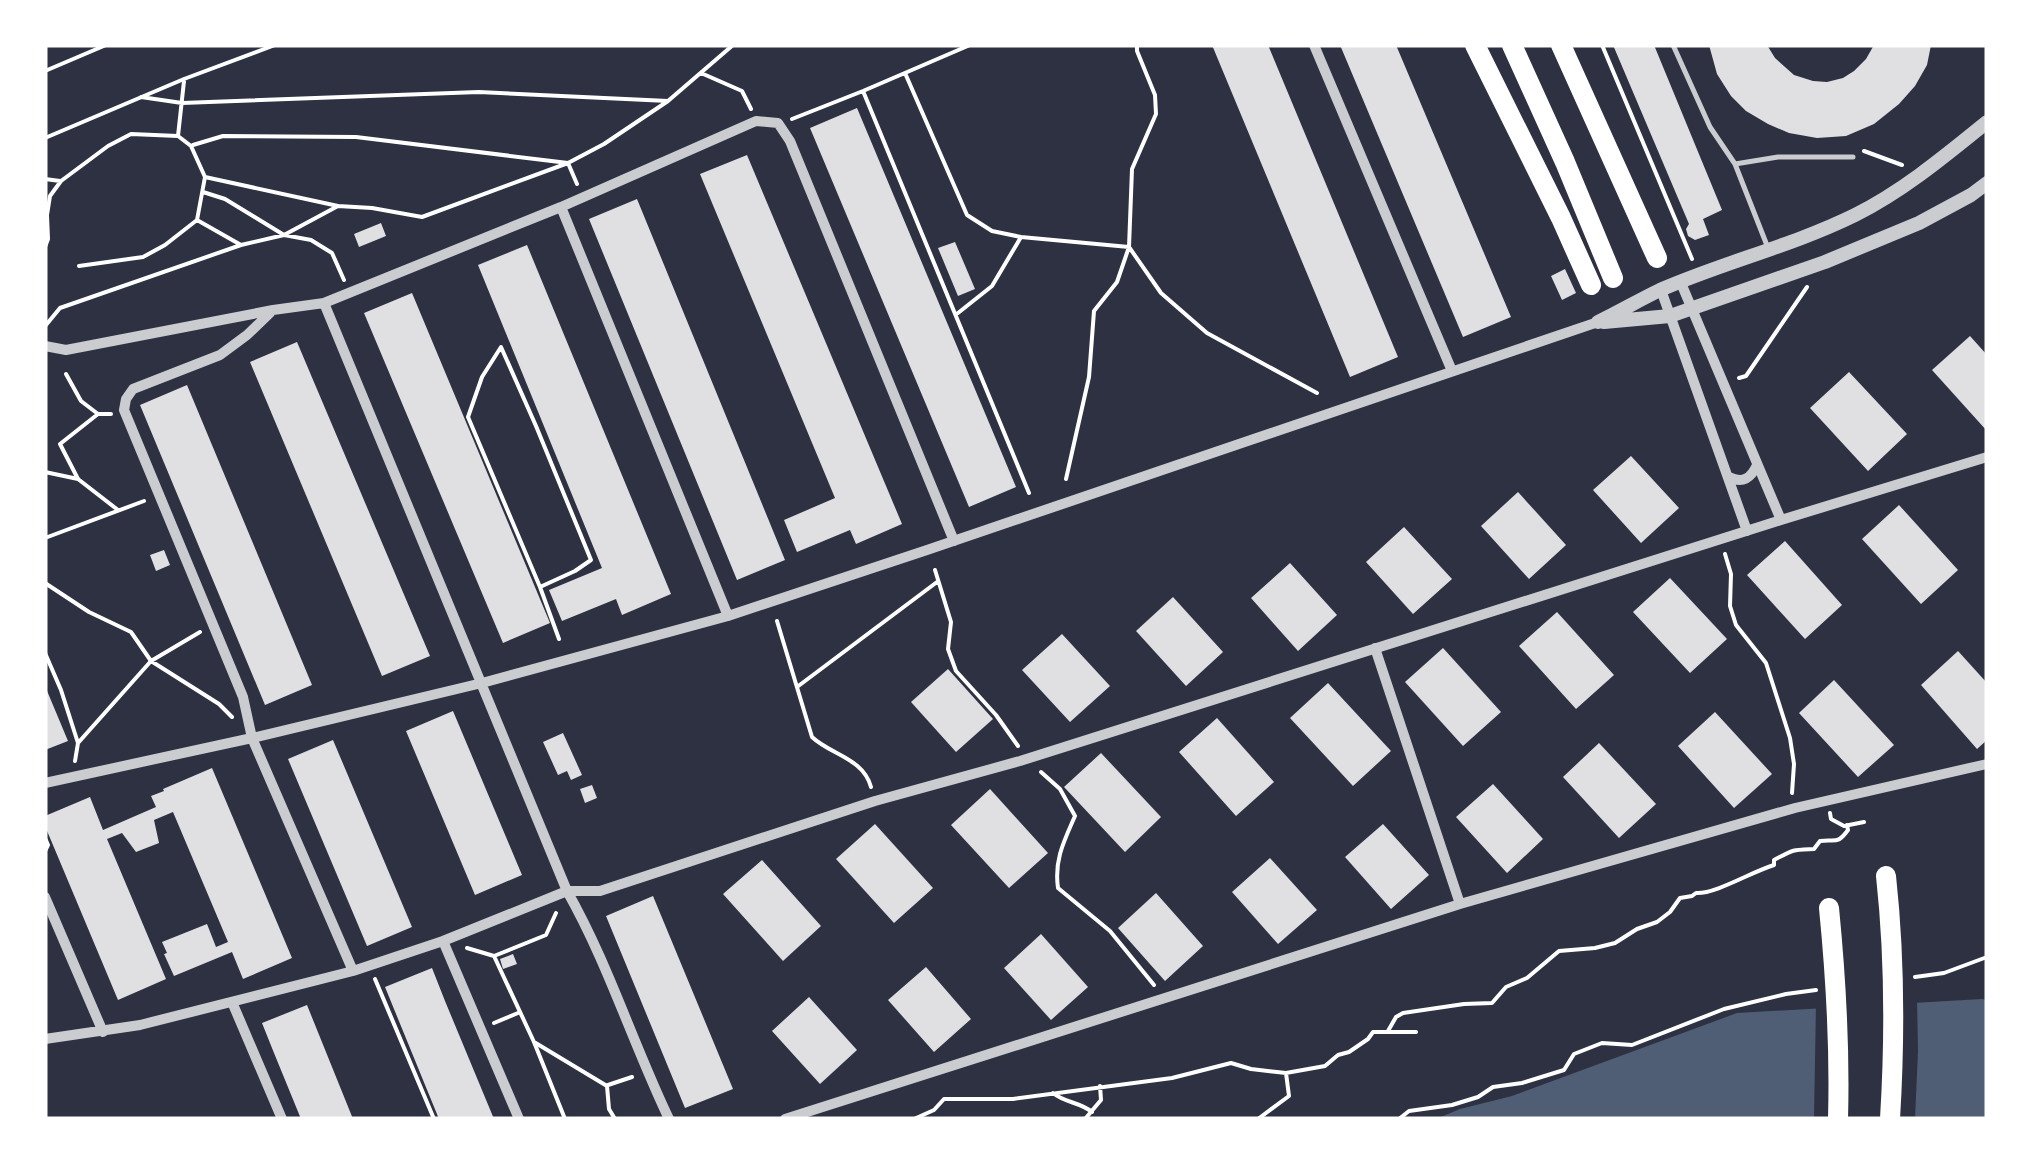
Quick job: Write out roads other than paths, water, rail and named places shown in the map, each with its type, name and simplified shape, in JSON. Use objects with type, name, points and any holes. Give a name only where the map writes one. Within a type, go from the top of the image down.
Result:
[{"type":"highway","points":[[1475,45],[1592,285]]},
{"type":"highway","points":[[1512,45],[1613,278]]},
{"type":"highway","points":[[1562,47],[1658,258]]},
{"type":"highway","points":[[1886,876],[1894,962],[1890,1119]]},
{"type":"highway","points":[[1830,908],[1840,1063],[1838,1119]]},
{"type":"street","points":[[1314,45],[1452,371]]},
{"type":"street","points":[[45,346],[66,350],[273,310],[324,304],[561,208],[756,122],[778,123],[790,140],[954,541]]},
{"type":"street","points":[[45,783],[482,683],[728,616],[1598,322],[1661,290],[1855,215],[1896,191],[1987,122]]},
{"type":"street","points":[[1598,322],[1670,316],[1825,262],[1919,223],[1987,183]]},
{"type":"street","points":[[561,208],[728,616]]},
{"type":"street","points":[[1681,283],[1781,520]]},
{"type":"street","points":[[1661,290],[1748,531]]},
{"type":"street","points":[[324,304],[567,891],[587,927],[668,1119]]},
{"type":"street","points":[[273,310],[220,355],[134,389],[124,410],[243,697],[252,738],[353,971]]},
{"type":"street","points":[[45,1040],[103,1032],[353,971],[443,941],[567,891],[600,891],[875,801],[1020,761],[1987,457]]},
{"type":"street","points":[[1728,476],[1736,481],[1746,480],[1757,464]]},
{"type":"street","points":[[1375,648],[1460,904]]},
{"type":"street","points":[[785,1119],[1460,904],[1795,808],[1987,764]]},
{"type":"street","points":[[45,897],[103,1032]]},
{"type":"street","points":[[443,941],[519,1119]]},
{"type":"street","points":[[232,1002],[282,1119]]},
{"type":"lane","points":[[1673,45],[1710,128],[1735,164],[1769,251]]},
{"type":"lane","points":[[1735,164],[1778,157],[1854,157]]},
{"type":"water","points":[[1987,1000],[1987,1119],[1436,1119],[1512,1096],[1737,1013]]}]
